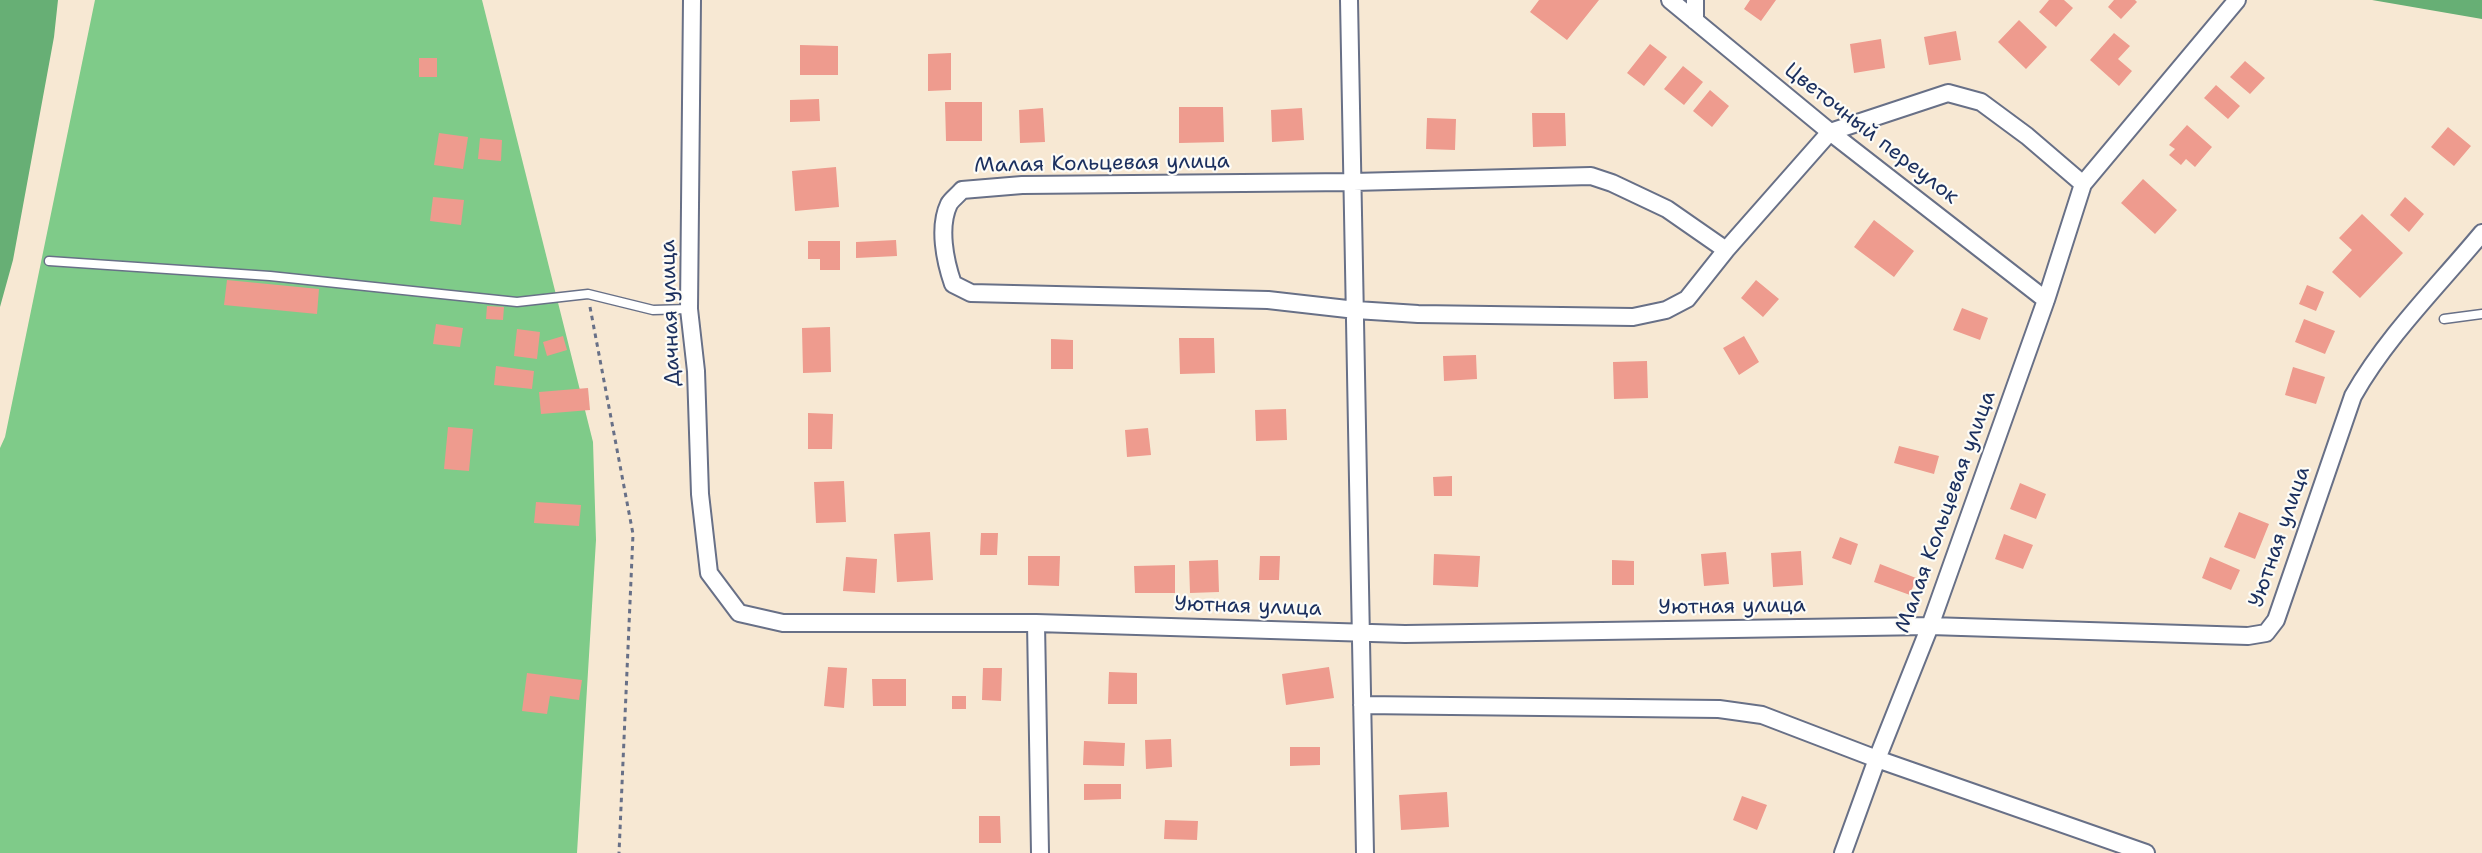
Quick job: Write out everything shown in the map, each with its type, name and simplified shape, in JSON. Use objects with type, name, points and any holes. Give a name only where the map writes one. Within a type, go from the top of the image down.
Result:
[{"type":"street","name":"Дачная улица","points":[[692,0],[690,309],[696,371],[700,494],[709,573],[739,613]]},
{"type":"street","points":[[1349,0],[1365,853]]},
{"type":"street","name":"Цветочный переулок","points":[[1670,0],[1830,132],[2046,300]]},
{"type":"street","points":[[1695,0],[1695,21]]},
{"type":"street","name":"Малая Кольцевая улица","points":[[1843,853],[1876,759],[1930,626],[2046,300],[2083,184],[2237,0]]},
{"type":"street","points":[[1830,132],[1948,93],[1981,102],[2027,136],[2083,184]]},
{"type":"street","name":"Малая Кольцевая улица","points":[[1726,250],[1667,209],[1612,183],[1591,176],[1353,182],[1022,185],[979,188],[962,190],[950,204],[944,223],[946,264],[953,284],[971,293],[1268,300],[1356,310],[1633,317],[1666,310],[1687,299],[1726,250],[1830,132]]},
{"type":"street","name":"Уютная улица","points":[[739,613],[783,623],[1036,623],[1405,634],[1930,626],[2248,636],[2266,633],[2276,620],[2353,396],[2367,372],[2393,338],[2482,233]]},
{"type":"street","points":[[1036,623],[1040,853]]},
{"type":"street","points":[[1362,705],[1719,709],[1762,715],[1876,759],[2146,853]]},
{"type":"lane","points":[[49,261],[270,276],[517,302],[588,294],[653,310],[690,309]]},
{"type":"lane","points":[[2444,319],[2482,314]]},
{"type":"path","points":[[588,294],[633,534],[619,853]]},
{"type":"green space","points":[[0,0],[58,0],[54,37],[13,260],[0,307]]},
{"type":"green space","points":[[95,0],[482,0],[593,442],[596,540],[577,853],[0,853],[0,448],[5,437]]},
{"type":"green space","points":[[2372,0],[2482,0],[2482,19]]},
{"type":"building","points":[[1539,0],[1599,0],[1567,40],[1530,12]]},
{"type":"building","points":[[1750,0],[1776,0],[1761,21],[1744,9]]},
{"type":"building","points":[[2049,0],[2064,0],[2073,8],[2056,27],[2039,12]]},
{"type":"building","points":[[2114,0],[2135,0],[2137,2],[2121,19],[2108,7]]},
{"type":"building","points":[[2019,20],[2047,47],[2026,69],[1998,42]]},
{"type":"building","points":[[1956,31],[1961,60],[1929,65],[1924,37]]},
{"type":"building","points":[[2114,33],[2130,46],[2118,59],[2132,71],[2119,86],[2090,60]]},
{"type":"building","points":[[1881,39],[1885,68],[1854,73],[1850,44]]},
{"type":"building","points":[[1650,44],[1667,57],[1644,86],[1627,73]]},
{"type":"building","points":[[800,45],[838,46],[838,75],[800,75]]},
{"type":"building","points":[[951,53],[951,90],[928,91],[928,54]]},
{"type":"building","points":[[419,58],[437,58],[437,77],[419,77]]},
{"type":"building","points":[[2245,61],[2265,78],[2250,94],[2230,77]]},
{"type":"building","points":[[1683,66],[1703,82],[1684,105],[1664,89]]},
{"type":"building","points":[[2216,85],[2240,106],[2228,119],[2204,98]]},
{"type":"building","points":[[1710,90],[1729,106],[1712,127],[1693,111]]},
{"type":"building","points":[[819,99],[820,121],[790,122],[790,100]]},
{"type":"building","points":[[945,102],[982,102],[982,141],[946,141]]},
{"type":"building","points":[[1179,107],[1223,107],[1224,142],[1179,143]]},
{"type":"building","points":[[1043,108],[1045,142],[1020,143],[1019,110]]},
{"type":"building","points":[[1302,108],[1304,140],[1272,142],[1271,110]]},
{"type":"building","points":[[1532,113],[1565,113],[1566,146],[1533,147]]},
{"type":"building","points":[[1427,118],[1456,119],[1455,150],[1426,149]]},
{"type":"building","points":[[2187,125],[2212,147],[2195,167],[2186,159],[2181,165],[2169,155],[2175,149],[2169,145]]},
{"type":"building","points":[[2448,127],[2471,146],[2454,166],[2431,147]]},
{"type":"building","points":[[439,133],[468,137],[463,169],[434,165]]},
{"type":"building","points":[[480,138],[502,140],[501,161],[478,159]]},
{"type":"building","points":[[836,167],[839,207],[795,211],[792,171]]},
{"type":"building","points":[[2143,179],[2177,210],[2155,234],[2121,203]]},
{"type":"building","points":[[433,197],[464,200],[461,225],[430,221]]},
{"type":"building","points":[[2405,197],[2424,214],[2409,232],[2390,215]]},
{"type":"building","points":[[2362,214],[2403,253],[2360,298],[2332,272],[2352,250],[2339,238]]},
{"type":"building","points":[[1874,220],[1914,251],[1894,277],[1854,247]]},
{"type":"building","points":[[896,240],[897,256],[856,258],[856,242]]},
{"type":"building","points":[[808,241],[840,241],[840,270],[820,270],[820,259],[808,259]]},
{"type":"building","points":[[227,280],[319,289],[317,314],[224,305]]},
{"type":"building","points":[[1756,280],[1779,299],[1763,317],[1741,298]]},
{"type":"building","points":[[2307,285],[2324,292],[2316,311],[2299,304]]},
{"type":"building","points":[[487,306],[504,307],[503,320],[486,319]]},
{"type":"building","points":[[1962,308],[1988,318],[1980,340],[1953,330]]},
{"type":"building","points":[[2304,319],[2335,331],[2325,354],[2295,342]]},
{"type":"building","points":[[436,324],[463,328],[460,347],[433,344]]},
{"type":"building","points":[[830,327],[831,372],[803,373],[802,328]]},
{"type":"building","points":[[517,329],[540,332],[537,359],[514,356]]},
{"type":"building","points":[[563,336],[567,350],[547,356],[543,342]]},
{"type":"building","points":[[1744,336],[1759,362],[1739,375],[1723,348]]},
{"type":"building","points":[[1179,338],[1214,338],[1215,373],[1180,374]]},
{"type":"building","points":[[1051,339],[1073,340],[1073,369],[1051,369]]},
{"type":"building","points":[[1476,355],[1477,379],[1444,381],[1443,356]]},
{"type":"building","points":[[1647,361],[1648,398],[1614,399],[1613,362]]},
{"type":"building","points":[[496,366],[534,371],[532,389],[494,385]]},
{"type":"building","points":[[2293,367],[2325,377],[2316,404],[2285,395]]},
{"type":"building","points":[[588,388],[590,410],[541,414],[539,392]]},
{"type":"building","points":[[1286,409],[1287,440],[1256,441],[1255,410]]},
{"type":"building","points":[[808,413],[833,414],[832,449],[808,449]]},
{"type":"building","points":[[448,427],[473,429],[469,471],[444,469]]},
{"type":"building","points":[[1148,428],[1151,455],[1127,457],[1125,430]]},
{"type":"building","points":[[1899,446],[1939,456],[1934,474],[1894,463]]},
{"type":"building","points":[[1452,476],[1452,496],[1434,496],[1433,477]]},
{"type":"building","points":[[844,481],[846,522],[816,523],[814,482]]},
{"type":"building","points":[[2020,483],[2046,494],[2036,519],[2010,509]]},
{"type":"building","points":[[536,502],[581,505],[579,526],[534,523]]},
{"type":"building","points":[[2239,512],[2269,524],[2255,559],[2224,547]]},
{"type":"building","points":[[930,532],[933,580],[897,582],[894,534]]},
{"type":"building","points":[[981,533],[998,533],[997,555],[980,555]]},
{"type":"building","points":[[2004,534],[2033,545],[2023,569],[1995,559]]},
{"type":"building","points":[[1840,537],[1858,544],[1851,565],[1832,558]]},
{"type":"building","points":[[1801,551],[1803,585],[1773,587],[1771,553]]},
{"type":"building","points":[[1726,552],[1729,584],[1704,586],[1701,554]]},
{"type":"building","points":[[1434,554],[1480,556],[1478,587],[1433,585]]},
{"type":"building","points":[[1028,556],[1060,556],[1059,586],[1028,585]]},
{"type":"building","points":[[1260,556],[1280,556],[1279,580],[1259,580]]},
{"type":"building","points":[[846,557],[877,559],[875,593],[843,591]]},
{"type":"building","points":[[2210,557],[2240,570],[2231,590],[2202,578]]},
{"type":"building","points":[[1218,560],[1219,592],[1190,593],[1189,561]]},
{"type":"building","points":[[1612,560],[1634,561],[1634,585],[1612,585]]},
{"type":"building","points":[[1880,564],[1916,578],[1910,595],[1874,582]]},
{"type":"building","points":[[1175,565],[1175,593],[1135,593],[1134,566]]},
{"type":"building","points":[[828,667],[847,668],[844,708],[824,706]]},
{"type":"building","points":[[1329,667],[1334,698],[1286,705],[1282,674]]},
{"type":"building","points":[[983,668],[1002,668],[1001,701],[982,700]]},
{"type":"building","points":[[1109,672],[1137,673],[1137,704],[1108,704]]},
{"type":"building","points":[[527,673],[582,680],[579,700],[550,696],[547,714],[522,711]]},
{"type":"building","points":[[872,679],[906,679],[906,706],[873,706]]},
{"type":"building","points":[[952,696],[966,696],[966,709],[952,709]]},
{"type":"building","points":[[1171,739],[1172,767],[1146,769],[1145,740]]},
{"type":"building","points":[[1084,741],[1125,743],[1124,766],[1083,765]]},
{"type":"building","points":[[1290,747],[1320,747],[1320,765],[1290,766]]},
{"type":"building","points":[[1084,784],[1121,784],[1121,799],[1084,800]]},
{"type":"building","points":[[1447,792],[1449,827],[1401,830],[1399,795]]},
{"type":"building","points":[[1742,796],[1767,805],[1757,830],[1733,820]]},
{"type":"building","points":[[979,816],[1000,816],[1001,843],[979,843]]},
{"type":"building","points":[[1165,820],[1198,821],[1197,840],[1164,839]]}]
